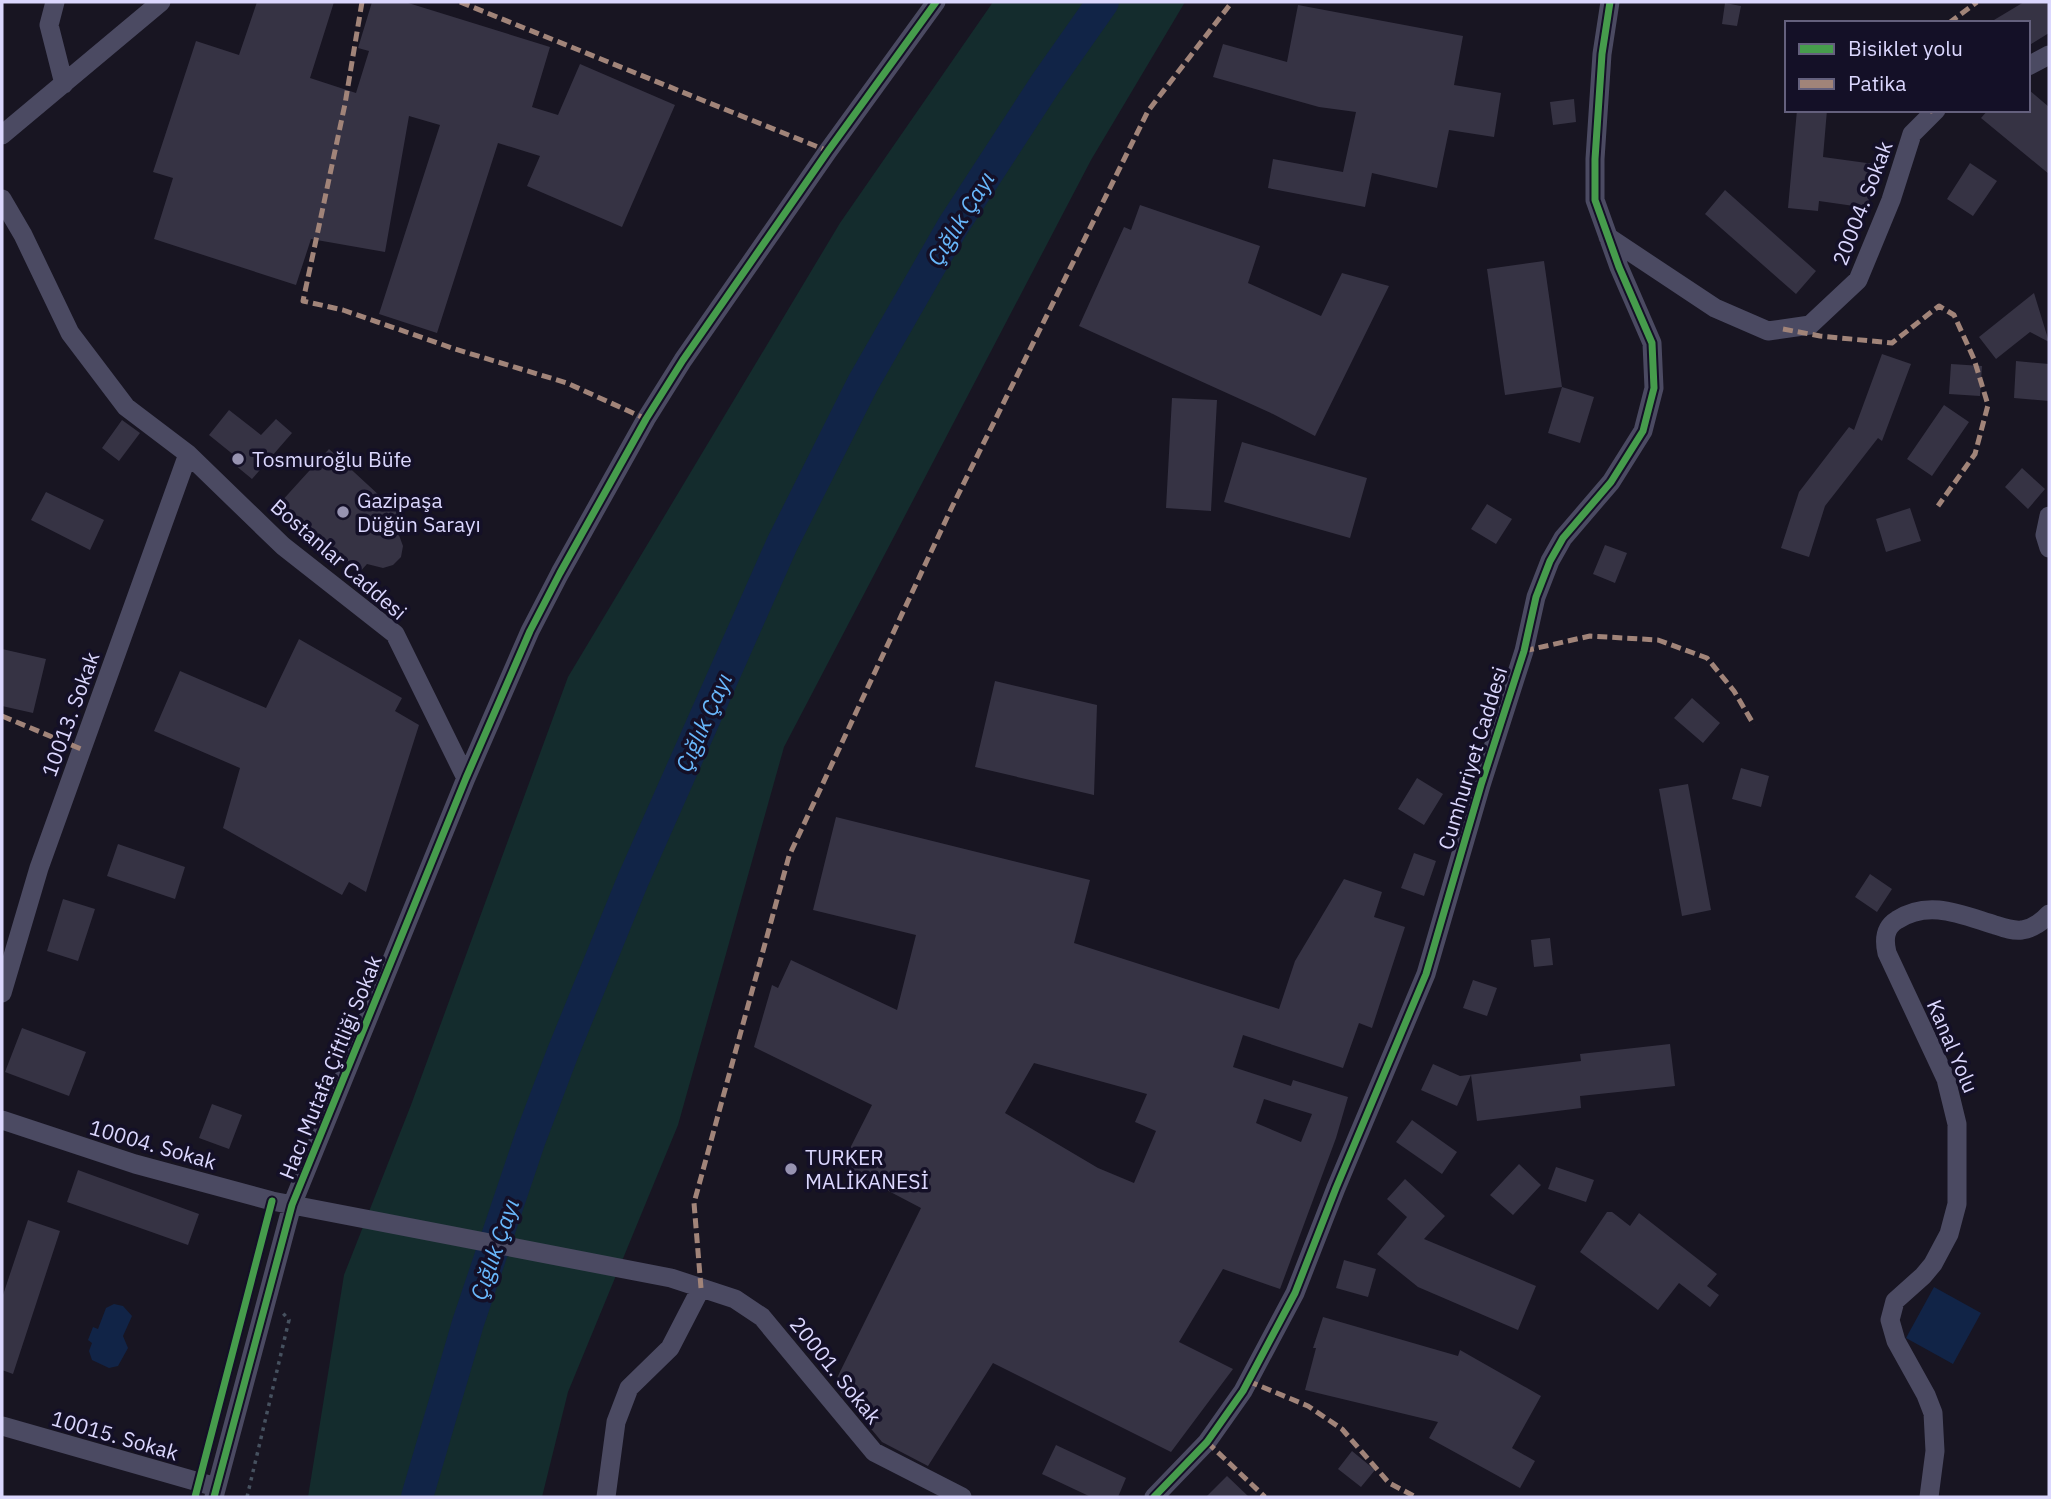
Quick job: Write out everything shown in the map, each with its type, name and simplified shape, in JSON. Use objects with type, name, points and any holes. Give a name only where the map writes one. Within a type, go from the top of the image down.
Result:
[{"type":"street","points":[[55,2],[49,25],[64,84]]},
{"type":"street","points":[[2,135],[161,2]]},
{"type":"street","name":"Hacı Mutafa Çiftliği Sokak","points":[[215,1492],[292,1205],[466,778],[536,620],[646,419],[683,360],[828,151],[936,2]]},
{"type":"street","name":"Cumhuriyet Caddesi","points":[[1154,1497],[1207,1442],[1243,1391],[1295,1293],[1426,974],[1524,651],[1536,597],[1550,561],[1563,538],[1611,482],[1643,431],[1654,388],[1653,343],[1595,200],[1602,54],[1610,2]]},
{"type":"street","points":[[2030,65],[2049,55]]},
{"type":"street","name":"20004. Sokak","points":[[1608,237],[1726,312],[1768,331],[1810,325],[1858,280],[1891,200],[1912,134],[1934,112]]},
{"type":"street","name":"Bostanlar Caddesi","points":[[2,198],[23,234],[70,333],[126,407],[188,454],[283,545],[395,634],[466,778]]},
{"type":"street","name":"10013. Sokak","points":[[2,993],[38,868],[188,454]]},
{"type":"street","points":[[2049,516],[2045,536],[2049,548]]},
{"type":"street","name":"Kanal Yolu","points":[[1929,1497],[1935,1451],[1933,1413],[1896,1340],[1890,1320],[1895,1301],[1933,1264],[1949,1234],[1958,1195],[1957,1124],[1946,1079],[1887,953],[1885,934],[1898,919],[1922,910],[1951,911],[2010,930],[2032,927],[2049,914]]},
{"type":"street","name":"10004. Sokak","points":[[2,1120],[135,1164],[292,1205],[671,1278]]},
{"type":"street","name":"20001. Sokak","points":[[671,1278],[735,1299],[762,1317],[874,1452],[962,1497]]},
{"type":"street","points":[[606,1497],[616,1422],[629,1388],[670,1348],[701,1288]]},
{"type":"street","name":"10015. Sokak","points":[[2,1426],[215,1492]]},
{"type":"path","points":[[247,1497],[289,1320],[281,1310]]},
{"type":"green space","points":[[993,2],[1185,2],[1091,160],[784,747],[678,1125],[568,1392],[542,1497],[308,1497],[344,1275],[411,1105],[568,677],[840,223]]},
{"type":"water","points":[[1934,1287],[1981,1313],[1953,1364],[1906,1338]]},
{"type":"water","points":[[114,1304],[123,1306],[132,1316],[123,1336],[128,1348],[118,1366],[109,1368],[92,1360],[89,1351],[92,1343],[88,1340],[93,1327],[98,1329],[106,1308]]},
{"type":"building","points":[[257,2],[334,2],[310,78],[356,93],[369,51],[358,48],[372,2],[405,2],[550,47],[532,107],[558,115],[580,64],[675,105],[622,227],[527,186],[540,156],[498,143],[437,333],[379,314],[440,125],[409,116],[385,252],[311,239],[296,285],[154,239],[173,178],[153,172],[196,41],[239,55]]},
{"type":"building","points":[[2024,2],[2049,2],[2049,33],[2030,45],[2030,21],[1992,21]]},
{"type":"building","points":[[1725,3],[1741,6],[1737,26],[1722,24]]},
{"type":"building","points":[[1298,5],[1463,36],[1454,85],[1501,93],[1494,137],[1449,130],[1437,188],[1372,173],[1365,207],[1268,188],[1273,159],[1343,172],[1356,112],[1319,107],[1213,77],[1223,44],[1287,62]]},
{"type":"building","points":[[2030,91],[2049,107],[2049,174],[1981,118],[1986,112],[2030,112]]},
{"type":"building","points":[[1574,99],[1576,122],[1553,125],[1550,102]]},
{"type":"building","points":[[1797,112],[1827,112],[1823,157],[1874,164],[1868,208],[1819,201],[1818,211],[1788,208]]},
{"type":"building","points":[[1970,163],[1997,181],[1973,216],[1947,199]]},
{"type":"building","points":[[1725,190],[1816,271],[1796,294],[1705,214]]},
{"type":"building","points":[[1140,205],[1260,246],[1248,283],[1321,316],[1342,273],[1389,286],[1315,436],[1273,414],[1079,326],[1124,227],[1131,230]]},
{"type":"building","points":[[1544,261],[1562,387],[1505,395],[1487,269]]},
{"type":"building","points":[[2034,293],[2049,342],[2030,332],[1996,359],[1979,337]]},
{"type":"building","points":[[1882,354],[1911,364],[1882,441],[1878,438],[1825,506],[1809,557],[1781,548],[1799,492],[1849,427],[1854,430]]},
{"type":"building","points":[[2016,361],[2049,364],[2049,401],[2014,398]]},
{"type":"building","points":[[1951,364],[1982,366],[1980,396],[1949,394]]},
{"type":"building","points":[[1562,387],[1594,397],[1580,443],[1548,433]]},
{"type":"building","points":[[1172,398],[1217,400],[1211,511],[1166,508]]},
{"type":"building","points":[[1944,405],[1969,422],[1932,476],[1907,459]]},
{"type":"building","points":[[229,410],[261,435],[276,419],[292,433],[252,479],[235,465],[240,460],[209,435]]},
{"type":"building","points":[[122,420],[140,433],[119,461],[102,448]]},
{"type":"building","points":[[1242,442],[1367,478],[1350,538],[1224,502]]},
{"type":"building","name":"Gazipaşa Düğün Sarayı","points":[[329,449],[406,520],[397,530],[403,546],[401,557],[393,565],[383,568],[367,564],[358,574],[280,503]]},
{"type":"building","points":[[2022,468],[2045,489],[2028,509],[2005,487]]},
{"type":"building","points":[[46,492],[104,520],[90,550],[31,520]]},
{"type":"building","points":[[1487,504],[1512,519],[1496,544],[1471,529]]},
{"type":"building","points":[[1910,508],[1921,541],[1886,552],[1876,519]]},
{"type":"building","points":[[1605,545],[1627,553],[1615,583],[1593,574]]},
{"type":"building","points":[[299,639],[402,698],[395,711],[419,725],[366,892],[349,882],[342,895],[223,828],[240,768],[154,731],[180,671],[266,708]]},
{"type":"building","points":[[2,649],[46,659],[33,713],[2,706]]},
{"type":"building","points":[[995,681],[1097,705],[1094,795],[975,767]]},
{"type":"building","points":[[1692,698],[1720,723],[1703,743],[1674,718]]},
{"type":"building","points":[[1741,768],[1769,776],[1761,807],[1732,799]]},
{"type":"building","points":[[1417,778],[1443,794],[1424,825],[1398,809]]},
{"type":"building","points":[[1688,784],[1711,910],[1682,916],[1659,789]]},
{"type":"building","points":[[836,817],[1090,880],[1074,943],[1279,1009],[1295,961],[1344,879],[1382,892],[1374,917],[1405,927],[1372,1028],[1359,1023],[1343,1068],[1243,1035],[1233,1067],[1291,1086],[1293,1080],[1348,1097],[1336,1138],[1280,1289],[1223,1269],[1179,1342],[1233,1369],[1171,1452],[993,1363],[928,1466],[882,1442],[834,1384],[921,1208],[841,1166],[872,1105],[754,1047],[772,985],[778,988],[791,960],[897,1010],[916,935],[813,910]],"holes":[[[1034,1063],[1147,1094],[1135,1122],[1156,1131],[1134,1183],[1098,1168],[1005,1113]],[[1264,1099],[1312,1114],[1301,1142],[1256,1123]]]},
{"type":"building","points":[[118,844],[185,867],[175,899],[107,876]]},
{"type":"building","points":[[1414,853],[1436,861],[1424,896],[1401,888]]},
{"type":"building","points":[[1870,874],[1892,889],[1877,912],[1855,897]]},
{"type":"building","points":[[63,899],[95,909],[78,961],[47,951]]},
{"type":"building","points":[[1550,938],[1553,965],[1534,967],[1531,940]]},
{"type":"building","points":[[1473,980],[1497,988],[1487,1016],[1463,1008]]},
{"type":"building","points":[[22,1028],[86,1052],[69,1096],[5,1072]]},
{"type":"building","points":[[1670,1044],[1675,1086],[1580,1096],[1581,1108],[1477,1121],[1471,1075],[1457,1106],[1421,1090],[1433,1064],[1460,1076],[1581,1061],[1580,1054]]},
{"type":"building","points":[[212,1104],[242,1115],[229,1149],[199,1138]]},
{"type":"building","points":[[1412,1120],[1457,1152],[1442,1174],[1396,1142]]},
{"type":"building","points":[[1519,1164],[1541,1185],[1513,1215],[1490,1195]]},
{"type":"building","points":[[1556,1167],[1594,1180],[1586,1202],[1548,1189]]},
{"type":"building","points":[[78,1170],[199,1214],[188,1245],[67,1202]]},
{"type":"building","points":[[1405,1179],[1445,1216],[1424,1239],[1536,1286],[1518,1330],[1418,1287],[1377,1254],[1407,1217],[1387,1199]]},
{"type":"building","points":[[1607,1212],[1612,1212],[1630,1226],[1639,1213],[1717,1274],[1707,1286],[1719,1295],[1710,1307],[1679,1283],[1658,1310],[1580,1252]]},
{"type":"building","points":[[28,1220],[60,1231],[13,1374],[2,1370],[2,1298]]},
{"type":"building","points":[[1344,1260],[1376,1269],[1368,1297],[1336,1288]]},
{"type":"building","points":[[1323,1317],[1458,1356],[1460,1350],[1541,1396],[1512,1448],[1535,1461],[1520,1488],[1429,1438],[1438,1422],[1305,1390],[1316,1348],[1313,1348]]},
{"type":"building","points":[[1056,1445],[1126,1478],[1118,1497],[1091,1497],[1042,1474]]},
{"type":"building","points":[[1352,1451],[1375,1470],[1361,1487],[1338,1469]]},
{"type":"building","points":[[1227,1476],[1249,1497],[1206,1497]]},
{"type":"waterway","name":"Çığlık Çayı","points":[[417,1497],[468,1323],[530,1139],[563,1052],[633,880],[782,544],[863,383],[953,226],[1046,83],[1103,2]]},
{"type":"marked path","points":[[362,2],[345,104],[303,301],[343,310],[455,349],[567,383],[646,419]]},
{"type":"marked path","points":[[460,2],[828,151]]},
{"type":"marked path","points":[[701,1288],[694,1203],[789,856],[952,507],[1148,111],[1232,2]]},
{"type":"marked path","points":[[1952,21],[1977,2]]},
{"type":"marked path","points":[[1783,329],[1820,336],[1892,343],[1939,306],[1954,315],[1974,359],[1988,405],[1975,454],[1938,506]]},
{"type":"marked path","points":[[1524,651],[1590,636],[1658,640],[1707,658],[1734,691],[1754,725]]},
{"type":"marked path","points":[[2,716],[81,749]]},
{"type":"marked path","points":[[1248,1381],[1308,1406],[1342,1429],[1389,1483],[1416,1497]]},
{"type":"marked path","points":[[1207,1442],[1265,1497]]},
{"type":"cycle path","points":[[214,1497],[292,1205],[466,778],[530,631],[646,419],[683,360],[828,151],[936,2]]},
{"type":"cycle path","points":[[1154,1497],[1207,1442],[1243,1391],[1295,1293],[1426,974],[1481,785],[1524,651],[1536,597],[1550,561],[1563,538],[1611,482],[1643,431],[1654,388],[1652,343],[1619,267],[1595,200],[1602,54],[1610,2]]},
{"type":"cycle path","points":[[195,1497],[272,1201]]},
{"type":"place","name":"Tosmuroğlu Büfe","points":[[238,459]]},
{"type":"place","name":"Gazipaşa Düğün Sarayı","points":[[343,512]]},
{"type":"place","name":"TURKER MALİKANESİ","points":[[791,1169]]}]
